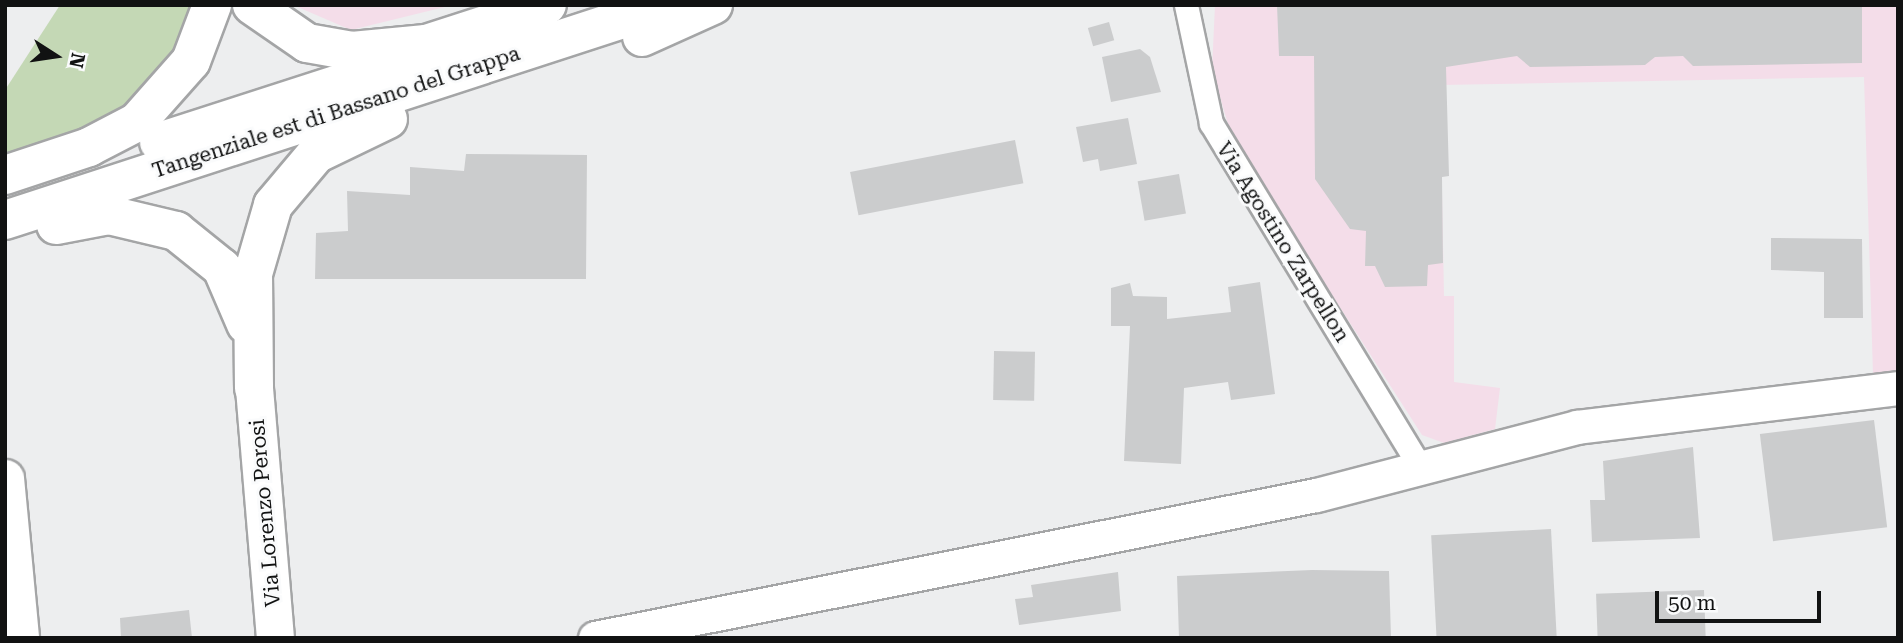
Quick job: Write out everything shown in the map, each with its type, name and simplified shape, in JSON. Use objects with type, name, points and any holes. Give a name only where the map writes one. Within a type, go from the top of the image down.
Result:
[{"type":"highway","points":[[5,175],[89,147],[136,122],[191,61],[212,5]]},
{"type":"highway","points":[[252,5],[307,43],[352,51],[426,44],[547,5]]},
{"type":"highway","name":"Tangenziale est di Bassano del Grappa","points":[[5,193],[583,5]]},
{"type":"highway","name":"Tangenziale est di Bassano del Grappa","points":[[5,220],[666,5]]},
{"type":"highway","points":[[254,388],[253,274],[262,236],[272,205],[316,154],[359,128],[675,26],[713,5]]},
{"type":"highway","points":[[5,241],[90,215],[127,216],[176,231],[208,254],[232,284],[246,324],[254,388]]},
{"type":"main road","name":"Via Lorenzo Perosi","points":[[254,388],[275,638]]},
{"type":"main road","points":[[5,478],[20,638]]},
{"type":"street","name":"Via Agostino Zarpellon","points":[[1186,5],[1210,123],[1418,464]]},
{"type":"street","points":[[595,638],[1316,495],[1418,464],[1625,419],[1898,388]]},
{"type":"shaded area","points":[[293,5],[453,5],[351,30]]},
{"type":"shaded area","points":[[1215,5],[1898,5],[1898,372],[1873,374],[1864,77],[1440,85],[1444,296],[1454,296],[1454,382],[1500,388],[1495,429],[1444,443],[1422,435],[1233,141],[1212,70]]},
{"type":"green space","points":[[60,5],[209,5],[146,106],[5,167],[5,90]]},
{"type":"building","points":[[1277,5],[1862,5],[1862,63],[1693,66],[1683,56],[1655,57],[1645,65],[1530,67],[1517,56],[1446,67],[1449,176],[1442,177],[1443,263],[1428,265],[1427,286],[1385,287],[1375,266],[1365,266],[1366,231],[1350,229],[1315,179],[1314,56],[1279,56]]},
{"type":"building","points":[[1109,22],[1114,40],[1093,46],[1088,28]]},
{"type":"building","points":[[1140,49],[1150,57],[1161,92],[1111,102],[1102,57]]},
{"type":"building","points":[[1128,118],[1137,164],[1100,171],[1098,159],[1083,162],[1076,127]]},
{"type":"building","points":[[1015,140],[1023,183],[858,215],[850,172]]},
{"type":"building","points":[[466,154],[587,155],[586,279],[315,279],[316,233],[348,231],[347,191],[410,195],[410,167],[464,171]]},
{"type":"building","points":[[1179,174],[1186,213],[1145,221],[1138,181]]},
{"type":"building","points":[[1771,238],[1862,239],[1863,318],[1824,318],[1824,272],[1771,270]]},
{"type":"building","points":[[1260,282],[1275,394],[1231,400],[1228,382],[1184,388],[1181,464],[1124,461],[1130,326],[1111,326],[1111,288],[1130,283],[1133,296],[1167,297],[1167,319],[1231,312],[1228,287]]},
{"type":"building","points":[[994,351],[1035,352],[1034,401],[993,400]]},
{"type":"building","points":[[1874,420],[1887,527],[1773,541],[1760,434]]},
{"type":"building","points":[[1693,447],[1700,538],[1592,542],[1590,500],[1605,500],[1603,461]]},
{"type":"building","points":[[1551,529],[1557,638],[1437,638],[1431,535]]},
{"type":"building","points":[[1312,570],[1389,571],[1391,638],[1179,638],[1177,576]]},
{"type":"building","points":[[1118,572],[1121,611],[1019,625],[1015,599],[1033,597],[1031,585]]},
{"type":"building","points":[[1704,590],[1706,638],[1598,638],[1596,594]]},
{"type":"building","points":[[189,610],[192,638],[121,638],[120,618]]}]
